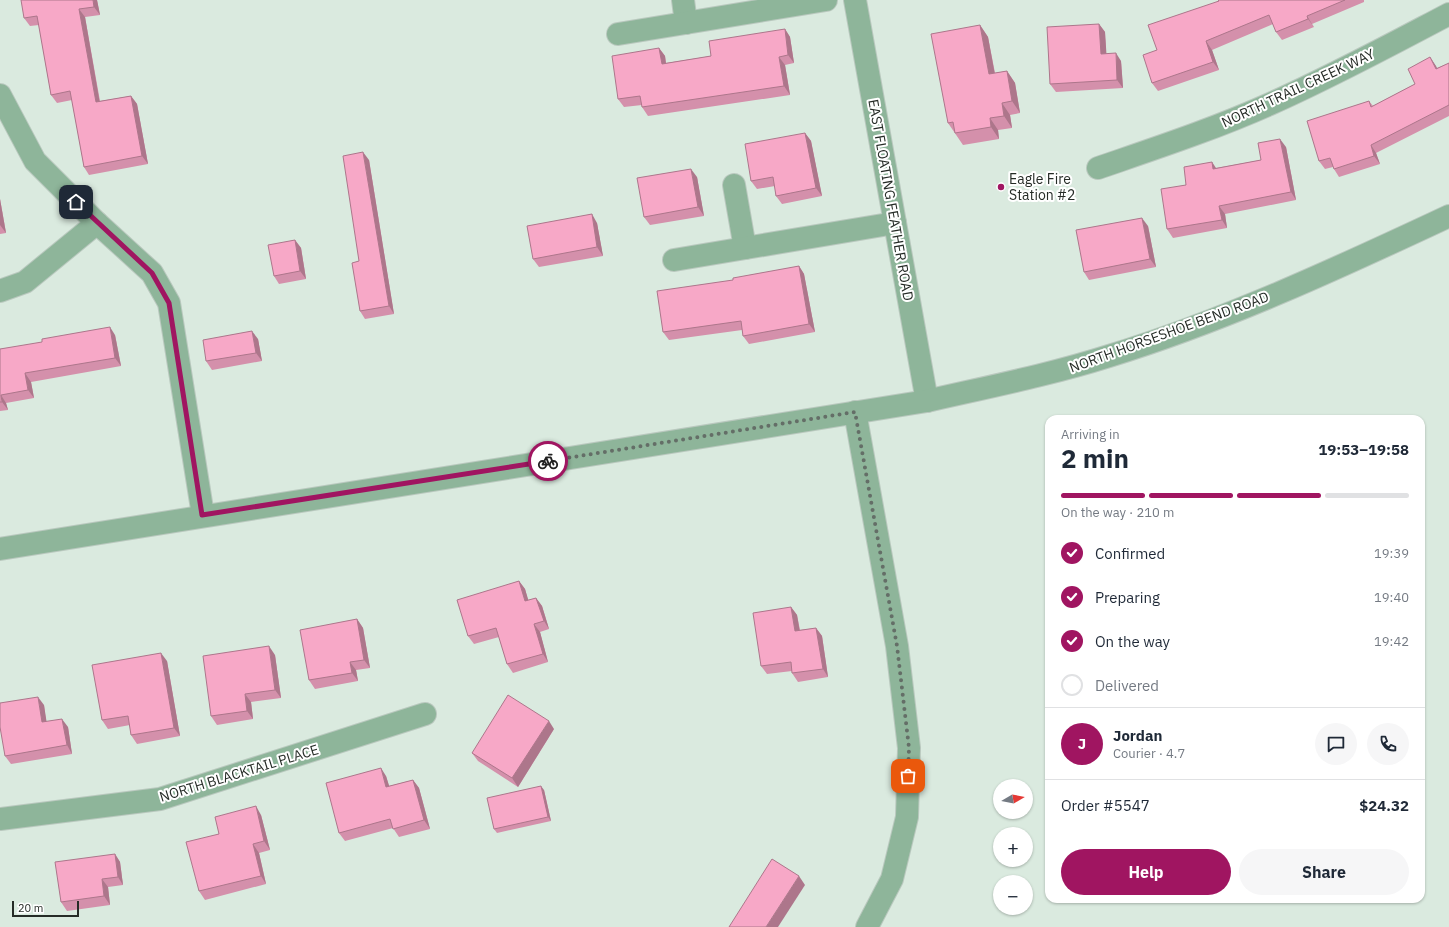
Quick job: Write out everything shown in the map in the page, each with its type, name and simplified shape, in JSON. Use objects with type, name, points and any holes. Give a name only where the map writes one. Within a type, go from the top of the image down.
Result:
[{"type":"street","points":[[683,0],[686,23]]},
{"type":"street","points":[[618,34],[826,0]]},
{"type":"street","name":"EAST FLOATING FEATHER ROAD","points":[[855,0],[927,400]]},
{"type":"street","name":"NORTH TRAIL CREEK WAY","points":[[1098,168],[1172,143],[1269,105],[1380,51],[1449,14]]},
{"type":"street","points":[[0,95],[35,161],[97,223],[152,273],[169,303],[202,515]]},
{"type":"street","points":[[734,185],[745,248]]},
{"type":"street","name":"NORTH HORSESHOE BEND ROAD","points":[[0,549],[202,515],[855,412],[927,400],[1046,375],[1110,356],[1232,312],[1317,278],[1449,216]]},
{"type":"street","points":[[0,292],[25,282],[97,223]]},
{"type":"street","points":[[674,260],[895,223]]},
{"type":"street","points":[[855,412],[897,646],[909,748],[907,817],[892,879],[867,927]]},
{"type":"street","name":"NORTH BLACKTAIL PLACE","points":[[0,819],[160,799],[425,714]]},
{"type":"building","points":[[21,0],[93,0],[94,7],[79,9],[96,102],[131,96],[142,156],[84,167],[70,91],[51,95],[37,16],[24,18]]},
{"type":"building","points":[[1218,0],[1345,0],[1307,16],[1308,19],[1276,32],[1269,15],[1206,41],[1213,62],[1152,83],[1143,55],[1157,50],[1148,25],[1219,1]]},
{"type":"building","points":[[1099,24],[1101,54],[1116,53],[1117,80],[1050,84],[1047,27]]},
{"type":"building","points":[[980,25],[989,74],[1007,71],[1012,101],[1002,103],[1004,116],[990,118],[991,127],[955,133],[953,122],[948,123],[931,34]]},
{"type":"building","points":[[785,29],[788,55],[779,57],[784,86],[642,107],[640,96],[618,99],[612,56],[659,48],[662,64],[711,56],[709,41]]},
{"type":"building","points":[[1430,57],[1436,69],[1449,63],[1449,105],[1371,145],[1374,156],[1334,169],[1330,158],[1319,161],[1307,121],[1369,101],[1371,107],[1415,84],[1408,69]]},
{"type":"building","points":[[805,133],[816,188],[776,196],[773,177],[751,181],[745,144]]},
{"type":"building","points":[[1280,139],[1291,192],[1219,206],[1222,220],[1167,229],[1161,189],[1186,185],[1184,167],[1212,162],[1213,169],[1261,160],[1258,143]]},
{"type":"building","points":[[363,152],[389,306],[360,311],[352,263],[359,261],[343,156]]},
{"type":"building","points":[[691,169],[698,207],[644,217],[637,178]]},
{"type":"building","points":[[592,214],[597,247],[533,259],[527,226]]},
{"type":"building","points":[[1142,218],[1150,259],[1084,272],[1076,230]]},
{"type":"building","points":[[295,240],[300,271],[274,276],[268,245]]},
{"type":"building","points":[[799,266],[809,324],[743,336],[741,321],[663,332],[657,291],[733,280],[733,278]]},
{"type":"building","points":[[110,327],[115,358],[25,373],[28,390],[1,395],[2,402],[0,402],[0,349],[42,342],[42,339]]},
{"type":"building","points":[[252,331],[256,353],[206,361],[203,340]]},
{"type":"building","points":[[519,581],[525,601],[536,598],[544,621],[534,624],[543,654],[507,664],[496,628],[468,636],[457,600]]},
{"type":"building","points":[[791,607],[795,631],[816,628],[823,669],[792,673],[791,662],[761,666],[753,613]]},
{"type":"building","points":[[357,619],[364,660],[350,662],[352,673],[309,680],[300,630]]},
{"type":"building","points":[[269,646],[275,690],[245,694],[247,711],[211,716],[203,656]]},
{"type":"building","points":[[161,653],[174,728],[131,735],[128,716],[102,720],[92,665]]},
{"type":"building","points":[[508,695],[549,721],[512,778],[472,753]]},
{"type":"building","points":[[38,697],[42,722],[62,719],[67,745],[5,756],[0,727],[0,703]]},
{"type":"building","points":[[381,768],[386,787],[413,780],[424,820],[393,829],[390,819],[339,833],[326,783]]},
{"type":"building","points":[[541,786],[548,817],[494,829],[487,798]]},
{"type":"building","points":[[256,806],[264,841],[253,844],[261,876],[199,891],[186,842],[219,834],[215,817]]},
{"type":"building","points":[[115,854],[118,877],[102,879],[104,896],[61,902],[55,862]]},
{"type":"building","points":[[772,859],[799,876],[766,927],[729,927]]},
{"type":"way so far","points":[[548,461],[855,412],[897,646],[909,748],[908,776]]},
{"type":"place","name":"Eagle Fire Station #2","points":[[1001,187]]},
{"type":"route","points":[[76,202],[152,273],[169,303],[202,515],[548,461]]}]
